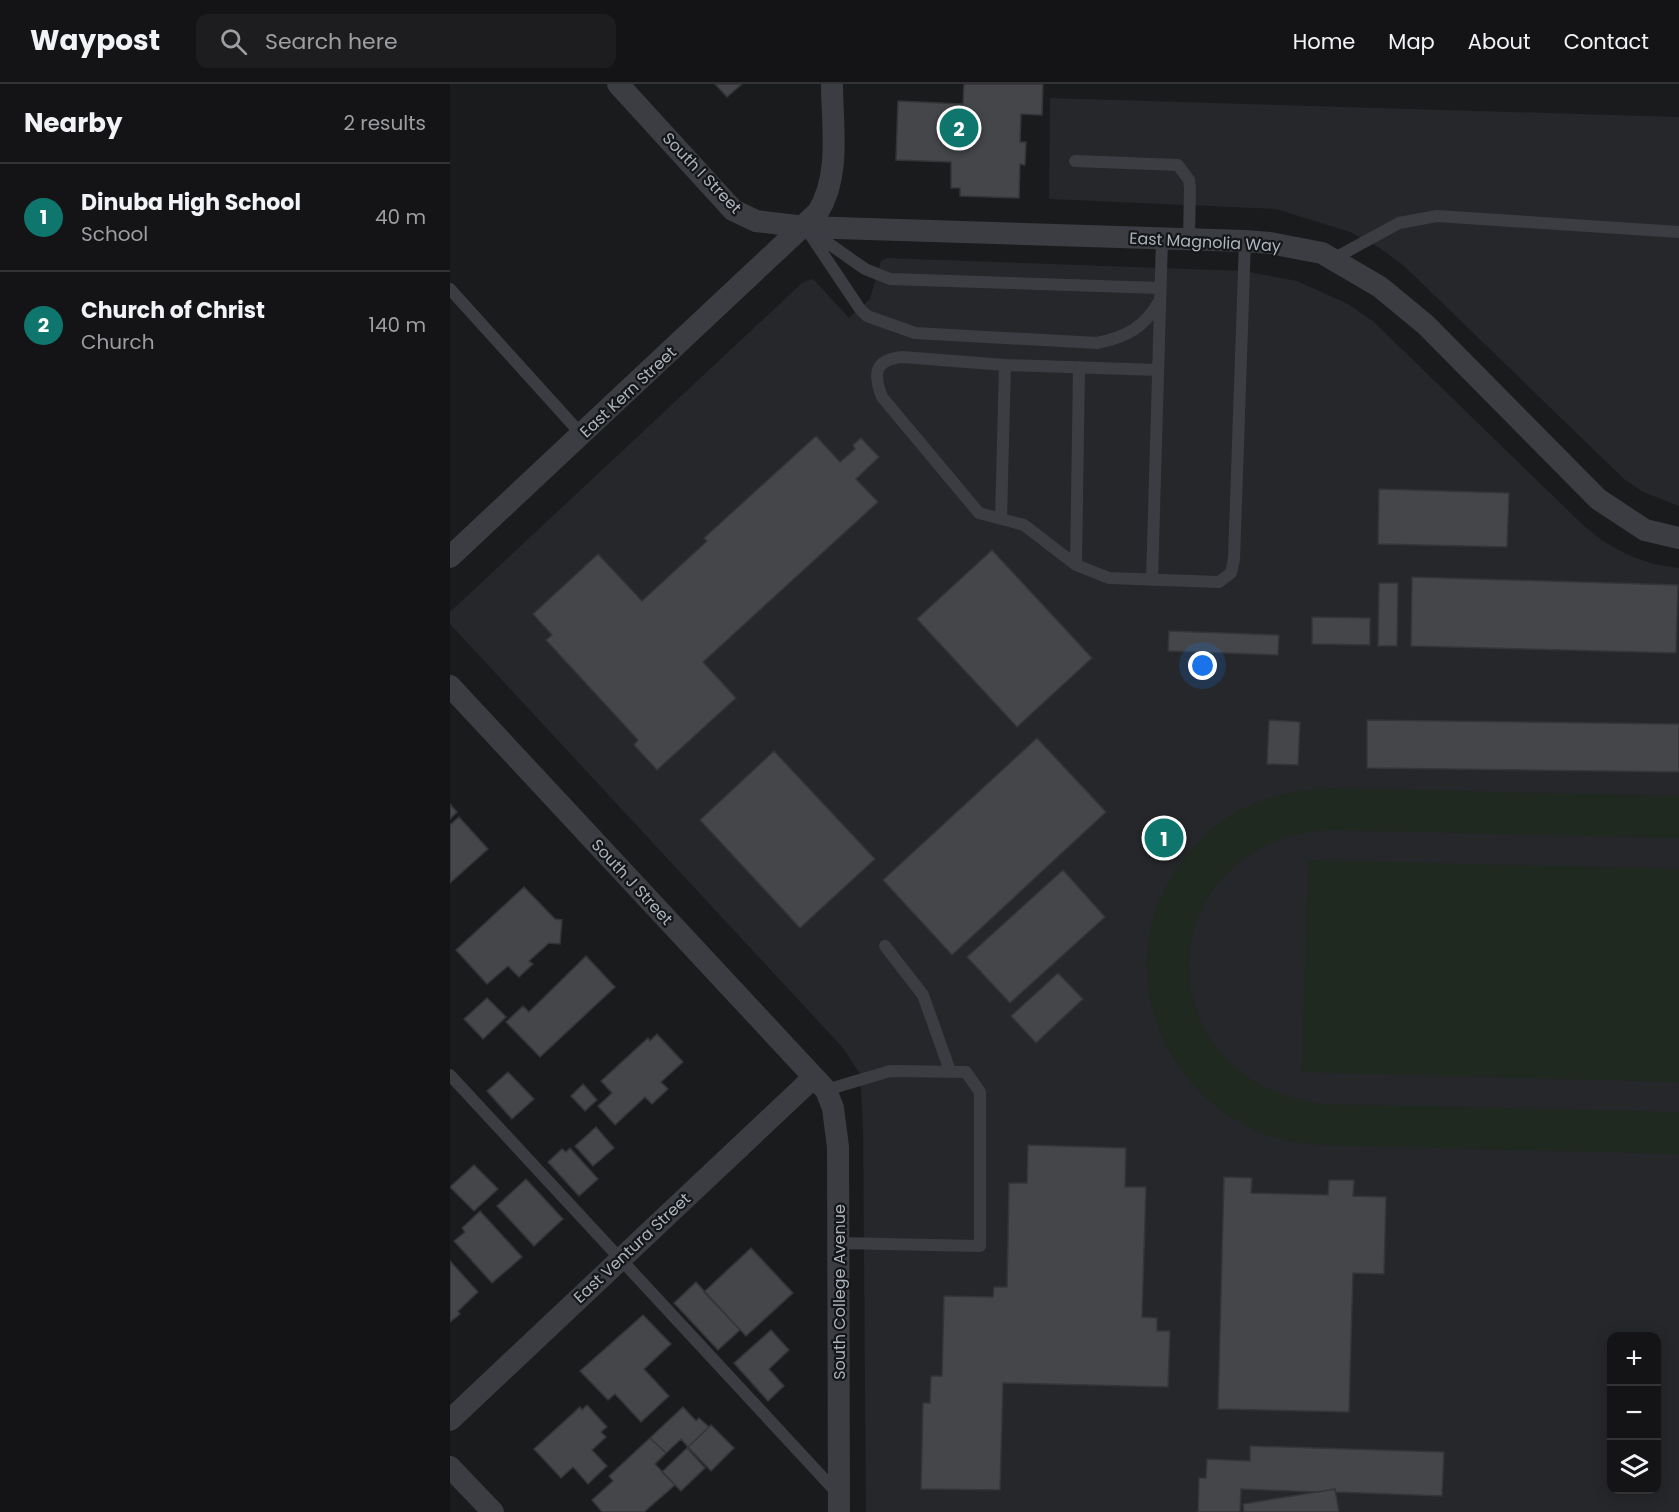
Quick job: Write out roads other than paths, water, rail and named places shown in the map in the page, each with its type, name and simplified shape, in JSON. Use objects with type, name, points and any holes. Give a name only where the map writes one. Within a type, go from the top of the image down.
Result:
[{"type":"street","name":"South I Street","points":[[618,84],[739,214],[770,225],[805,226]]},
{"type":"street","points":[[805,226],[825,201],[830,187],[832,84]]},
{"type":"street","name":"East Magnolia Way","points":[[805,226],[1270,243],[1322,253],[1380,287],[1426,325],[1598,499],[1645,530],[1679,538]]},
{"type":"street","name":"East Kern Street","points":[[450,557],[805,226]]},
{"type":"street","name":"South J Street","points":[[450,686],[820,1084]]},
{"type":"street","name":"South College Avenue","points":[[820,1084],[836,1125],[839,1504]]},
{"type":"street","name":"East Ventura Street","points":[[450,1419],[621,1259],[820,1084]]},
{"type":"street","points":[[450,1467],[493,1512]]},
{"type":"lane","points":[[1075,161],[1178,165],[1189,180],[1189,239]]},
{"type":"lane","points":[[1333,259],[1399,223],[1437,216],[1679,232]]},
{"type":"lane","points":[[805,226],[865,269],[890,279],[1160,294]]},
{"type":"lane","points":[[805,226],[867,316],[915,333],[1097,343],[1122,338],[1138,329],[1152,315],[1160,294]]},
{"type":"lane","points":[[1152,580],[1162,238]]},
{"type":"lane","points":[[1157,370],[888,358],[879,367],[875,380],[882,397],[978,513],[1024,525],[1076,565],[1109,578],[1219,582],[1231,573],[1245,242]]},
{"type":"lane","points":[[450,289],[582,435]]},
{"type":"lane","points":[[1001,519],[1005,365]]},
{"type":"lane","points":[[1076,565],[1079,367]]},
{"type":"lane","points":[[885,946],[923,995],[950,1071]]},
{"type":"lane","points":[[820,1084],[890,1071],[950,1071],[966,1072],[980,1092],[980,1246],[838,1243]]},
{"type":"lane","points":[[450,1075],[621,1259],[839,1504]]},
{"type":"place","name":"Church of Christ","points":[[959,128]]},
{"type":"place","name":"Dinuba High School","points":[[1164,838]]}]
